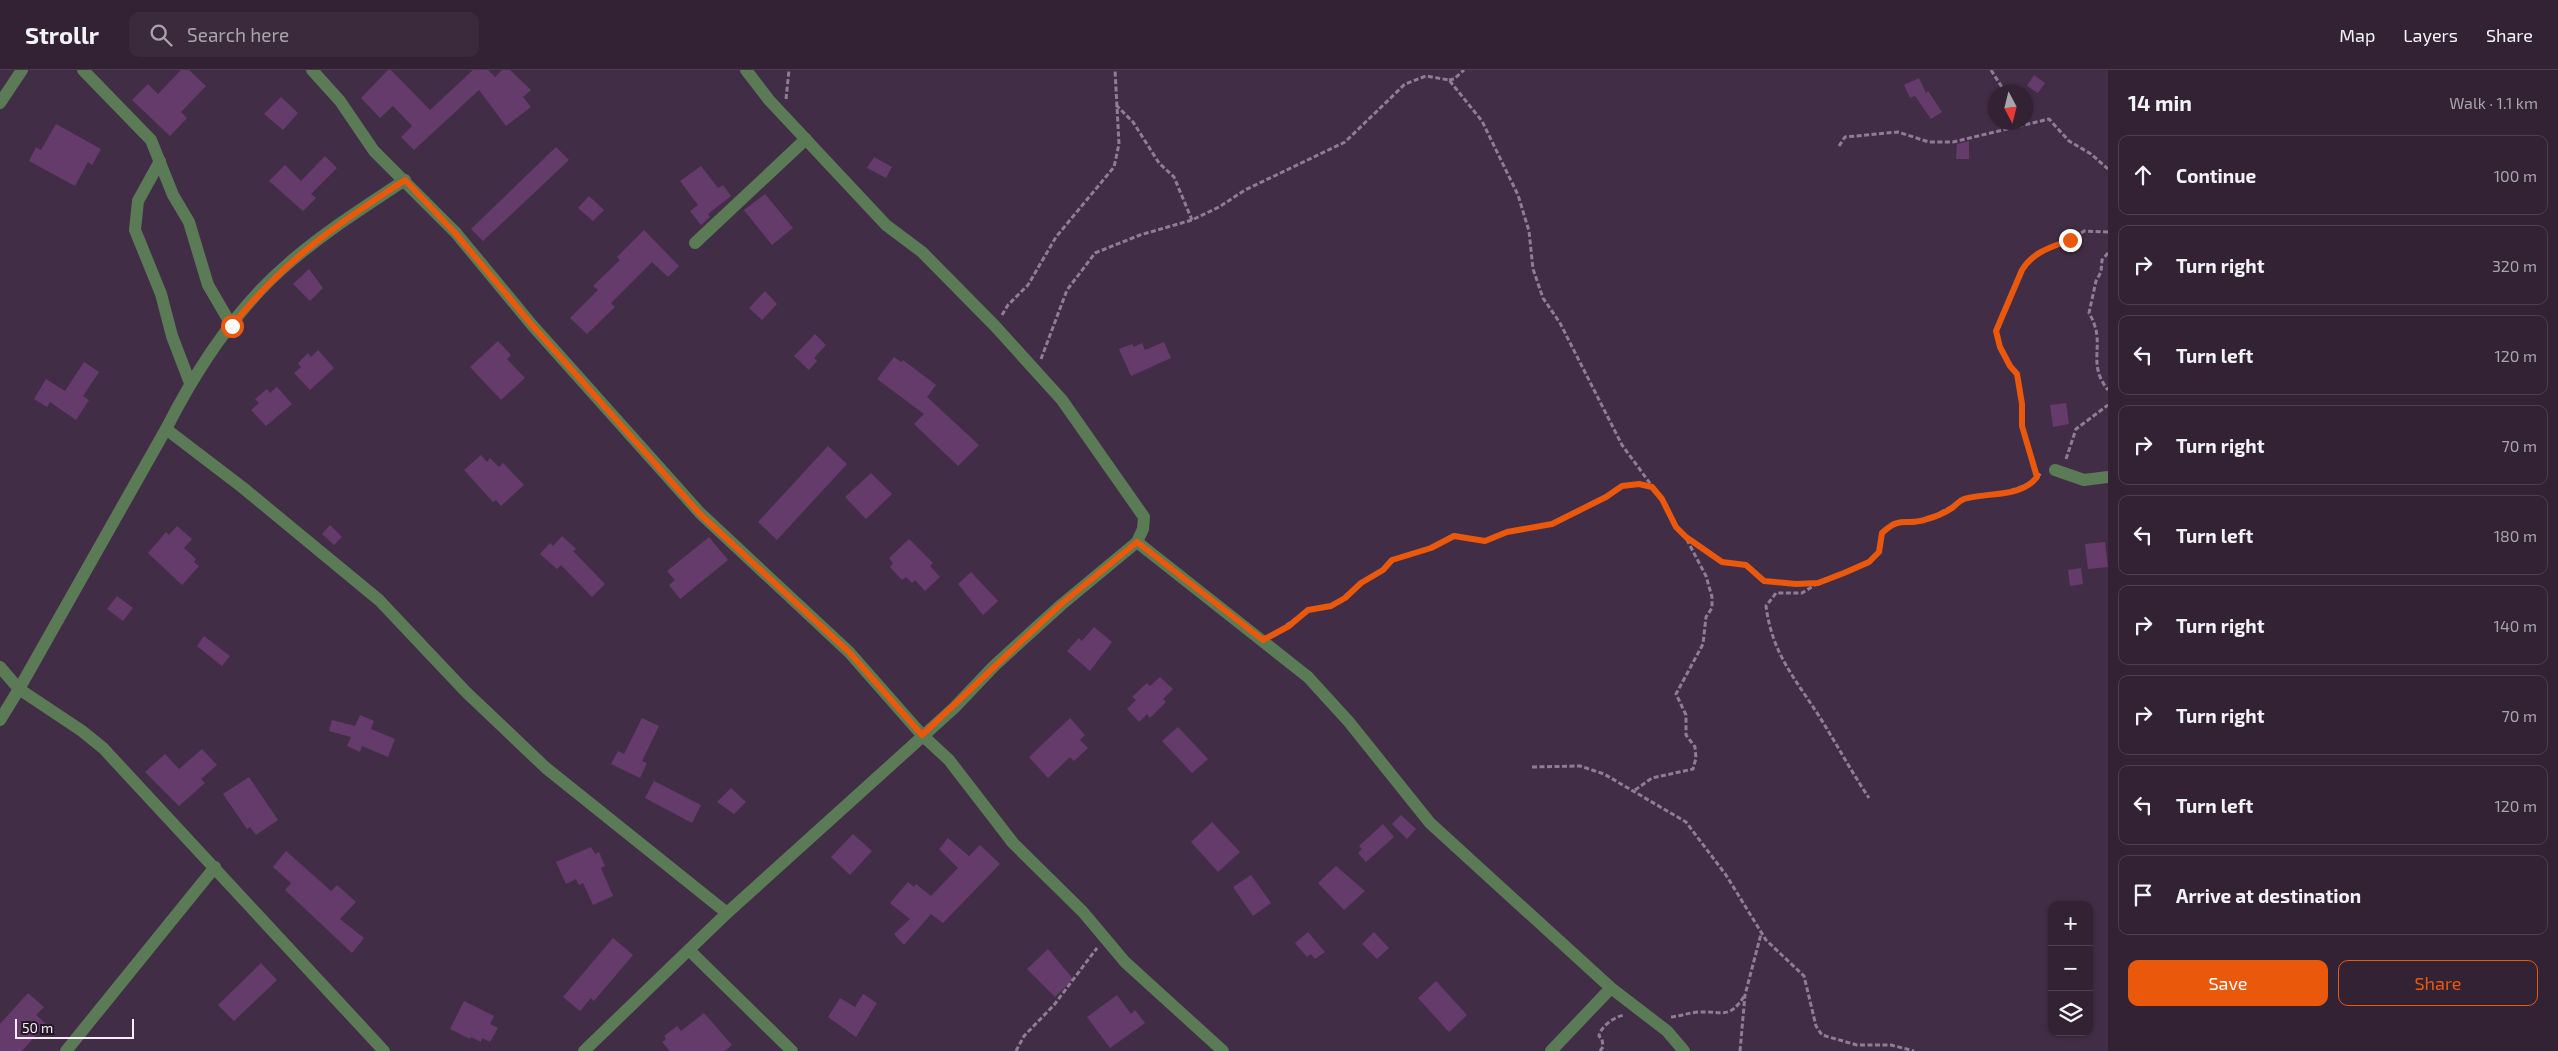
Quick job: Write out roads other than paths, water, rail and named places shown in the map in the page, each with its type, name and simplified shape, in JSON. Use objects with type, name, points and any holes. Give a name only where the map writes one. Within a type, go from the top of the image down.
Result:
[{"type":"street","points":[[0,103],[22,70]]},
{"type":"street","points":[[84,70],[138,124],[151,140],[173,195],[189,222],[208,285],[232,326]]},
{"type":"street","points":[[312,70],[340,101],[374,151],[405,180],[456,234],[532,325],[700,514],[849,652],[922,735],[949,760],[1013,843],[1083,912],[1125,962],[1223,1051]]},
{"type":"street","points":[[584,1051],[727,913],[922,735],[1060,605],[1137,542],[1143,529],[1144,517],[1062,400],[995,326],[922,252],[886,225],[785,117],[746,70]]},
{"type":"street","points":[[695,243],[806,140]]},
{"type":"street","points":[[160,161],[138,201],[135,230],[161,294],[172,336],[190,383]]},
{"type":"street","points":[[0,720],[166,429],[190,383],[232,326],[253,299],[289,262],[342,221],[405,180]]},
{"type":"street","points":[[166,429],[242,487],[379,600],[466,692],[546,768],[727,913]]},
{"type":"street","points":[[2055,470],[2084,480],[2108,477]]},
{"type":"street","points":[[1137,542],[1263,640],[1314,684],[1349,722],[1430,824],[1611,988],[1667,1031],[1684,1051]]},
{"type":"street","points":[[0,667],[19,689],[82,731],[103,748],[384,1051]]},
{"type":"street","points":[[66,1051],[87,1028],[215,867]]},
{"type":"street","points":[[689,950],[792,1051]]},
{"type":"street","points":[[1551,1051],[1611,988]]}]
